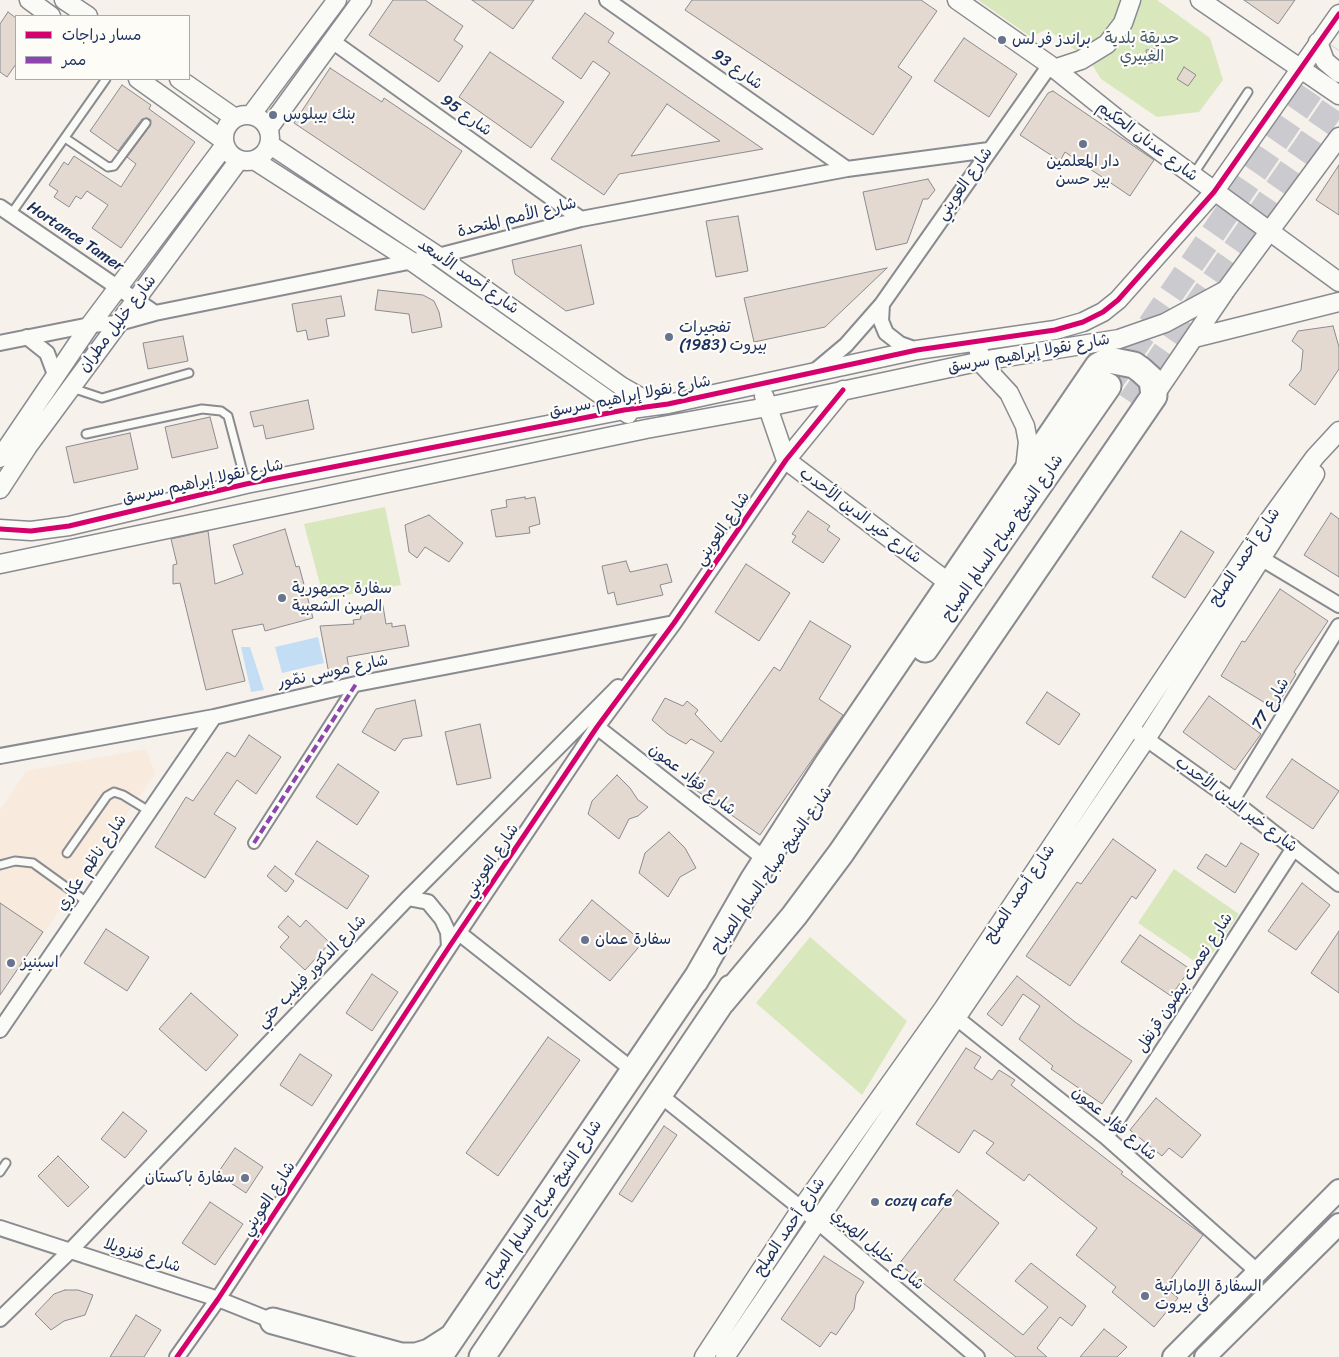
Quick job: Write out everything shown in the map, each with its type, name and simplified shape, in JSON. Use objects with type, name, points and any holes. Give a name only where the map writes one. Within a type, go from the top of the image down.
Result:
[{"type":"highway","points":[[695,981],[766,860],[828,763],[1098,366],[1108,360],[1134,365],[1152,380],[1154,396],[841,853],[794,916],[722,1002]]},
{"type":"highway","name":"شارع الشيخ صباح السالم الصباح","points":[[445,1347],[695,981],[1108,386]]},
{"type":"highway","name":"شارع الشيخ صباح السالم الصباح","points":[[482,1357],[1130,402]]},
{"type":"highway","points":[[272,1321],[401,1356],[416,1356],[445,1347]]},
{"type":"highway","points":[[272,1321],[359,1357]]},
{"type":"main road","points":[[1173,1357],[1339,1190]]},
{"type":"main road","points":[[1205,1357],[1339,1224]]},
{"type":"street","points":[[29,0],[50,15]]},
{"type":"street","points":[[64,0],[86,15]]},
{"type":"street","points":[[337,0],[243,117],[226,127],[224,142],[228,152],[246,160],[264,154],[269,137],[332,41],[362,0]]},
{"type":"street","name":"شارع 93","points":[[607,0],[847,169]]},
{"type":"street","name":"شارع عدنان الحكيم","points":[[957,0],[1052,67],[1192,176],[1339,282]]},
{"type":"street","points":[[1052,67],[1081,60],[1107,44],[1123,23],[1131,0]]},
{"type":"street","points":[[1200,0],[1339,95]]},
{"type":"street","points":[[1214,192],[1339,14]]},
{"type":"street","name":"شارع 95","points":[[332,41],[581,220]]},
{"type":"street","points":[[1318,42],[1325,61],[1339,73]]},
{"type":"street","name":"شارع العويني","points":[[813,372],[846,345],[882,304],[989,150],[1052,67]]},
{"type":"street","points":[[139,80],[224,142]]},
{"type":"street","points":[[181,80],[243,117],[262,120],[269,137]]},
{"type":"street","name":"شارع أحمد الأسعد","points":[[269,137],[621,386],[642,398],[668,404]]},
{"type":"street","points":[[1154,396],[1226,290],[1339,137]]},
{"type":"street","name":"شارع خليل مطران","points":[[0,458],[90,325],[119,288],[224,142]]},
{"type":"street","name":"شارع الأمم المتحدة","points":[[0,343],[90,325],[119,322],[155,313],[438,256],[581,220],[847,169],[989,150]]},
{"type":"street","name":"شارع أحمد الأسعد","points":[[246,160],[411,261],[624,410],[646,429]]},
{"type":"street","name":"شارع خليل مطران","points":[[0,489],[28,446],[119,322],[246,160]]},
{"type":"street","name":"شارع نقولا إبراهيم سرسق","points":[[0,529],[31,530],[69,526],[246,484],[624,410],[668,404],[917,350],[1072,326],[1103,312],[1129,288],[1214,192]]},
{"type":"street","name":"Hortance Tamer","points":[[5,210],[155,313]]},
{"type":"street","name":"شارع نقولا إبراهيم سرسق","points":[[0,564],[646,429],[767,407],[982,362],[1119,339],[1165,323],[1226,290]]},
{"type":"street","points":[[1194,338],[1339,302]]},
{"type":"street","points":[[882,304],[881,321],[886,333],[900,344],[917,350]]},
{"type":"street","points":[[27,337],[47,353],[56,376]]},
{"type":"street","points":[[976,342],[986,370],[1008,393],[1025,426],[1028,442],[1025,472]]},
{"type":"street","name":"شارع خير الدين الأحدب","points":[[760,385],[786,460],[949,583]]},
{"type":"street","name":"شارع العويني","points":[[177,1357],[218,1300],[597,727],[674,624],[786,460],[843,390]]},
{"type":"street","name":"شارع أحمد الصلح","points":[[725,1357],[818,1222],[1131,728],[1324,460],[1338,432]]},
{"type":"street","points":[[1256,555],[1339,605]]},
{"type":"street","name":"شارع أحمد الصلح","points":[[704,1357],[801,1209],[950,1013],[1146,739],[1256,555]]},
{"type":"street","name":"شارع موسى نمّور","points":[[0,756],[214,716],[356,684],[674,624]]},
{"type":"street","name":"شارع 77","points":[[1232,800],[1339,626]]},
{"type":"street","name":"شارع الدكتور فيليب حتي","points":[[0,1319],[70,1251],[408,898],[653,652]]},
{"type":"street","points":[[254,843],[356,684]]},
{"type":"street","name":"شارع ناظم عكاري","points":[[0,1030],[214,716]]},
{"type":"street","name":"شارع فؤاد عمون","points":[[597,727],[766,860]]},
{"type":"street","name":"شارع خير الدين الأحدب","points":[[1131,728],[1232,800],[1339,884]]},
{"type":"street","name":"شارع نعمت بيضون قرنفل","points":[[1106,1138],[1294,848]]},
{"type":"street","points":[[408,898],[428,902],[442,919],[448,932],[450,947]]},
{"type":"street","points":[[459,933],[634,1071]]},
{"type":"street","name":"شارع فؤاد عمون","points":[[950,1013],[1106,1138],[1258,1272]]},
{"type":"street","name":"شارع خليل الهبري","points":[[660,1095],[818,1222],[977,1357]]},
{"type":"street","name":"شارع فنزويلا","points":[[0,1228],[218,1300],[272,1321]]},
{"type":"lane","points":[[5,210],[65,138],[105,80]]},
{"type":"lane","points":[[1192,176],[1248,92]]},
{"type":"lane","points":[[65,138],[108,167],[114,166],[146,123]]},
{"type":"lane","points":[[71,387],[85,394],[102,398],[189,372]]},
{"type":"lane","points":[[86,434],[202,409],[221,411],[228,416],[246,484]]},
{"type":"lane","points":[[67,853],[107,796],[114,792],[123,795],[149,811]]},
{"type":"lane","points":[[0,865],[15,861],[33,864],[87,902]]},
{"type":"lane","points":[[0,1172],[6,1163]]},
{"type":"shaded area","points":[[146,749],[155,774],[0,995],[0,810],[26,771]]},
{"type":"green space","name":"حديقة بلدية الغبيري","points":[[978,0],[1157,0],[1210,38],[1223,80],[1199,112],[1157,117],[1101,79],[1090,61],[1047,29],[1031,37]]},
{"type":"green space","points":[[385,507],[401,585],[324,599],[304,524]]},
{"type":"green space","points":[[1174,869],[1239,914],[1203,967],[1138,923]]},
{"type":"green space","points":[[810,937],[907,1021],[862,1095],[756,1003]]},
{"type":"water","points":[[318,637],[324,663],[282,673],[275,647]]},
{"type":"water","points":[[241,647],[250,647],[264,690],[251,692]]},
{"type":"building","points":[[393,0],[425,0],[463,26],[454,40],[463,46],[439,82],[369,35]]},
{"type":"building","points":[[472,0],[534,0],[513,29]]},
{"type":"building","points":[[692,0],[921,0],[937,11],[898,67],[912,77],[873,135],[685,10]]},
{"type":"building","points":[[1244,0],[1295,0],[1278,24]]},
{"type":"building","points":[[8,12],[15,17],[15,65],[7,77],[0,72],[0,24]]},
{"type":"building","points":[[585,13],[614,33],[608,42],[763,149],[619,174],[604,195],[551,159],[610,73],[593,61],[581,79],[552,58]],"holes":[[[667,104],[720,141],[631,156]]]},
{"type":"building","points":[[964,38],[1017,74],[989,117],[934,81]]},
{"type":"building","points":[[1159,48],[1160,62],[1148,63],[1146,50]]},
{"type":"building","points":[[490,52],[564,102],[531,148],[459,97]]},
{"type":"building","points":[[1184,67],[1196,75],[1188,86],[1177,79]]},
{"type":"building","points":[[330,68],[382,102],[384,98],[462,151],[424,210],[294,123]]},
{"type":"building","points":[[122,85],[151,105],[149,109],[195,142],[121,248],[92,228],[108,205],[87,191],[81,199],[76,196],[69,207],[54,197],[58,191],[49,185],[64,162],[68,165],[74,156],[121,187],[136,164],[127,157],[150,126],[151,120],[147,118],[142,119],[118,151],[90,131]]},
{"type":"building","name":"دار المعلمين بير حسن","points":[[1053,91],[1154,160],[1130,196],[1065,152],[1060,161],[1020,135],[1048,93]]},
{"type":"building","points":[[1339,165],[1339,215],[1316,200]]},
{"type":"building","points":[[928,179],[935,190],[928,199],[923,199],[907,243],[876,250],[863,192]]},
{"type":"building","points":[[738,216],[748,271],[716,277],[706,221]]},
{"type":"building","points":[[581,245],[594,304],[566,311],[515,274],[512,260]]},
{"type":"building","points":[[887,268],[825,327],[754,342],[744,298]]},
{"type":"building","points":[[378,290],[423,295],[434,301],[439,312],[442,327],[412,333],[409,314],[375,310]]},
{"type":"building","points":[[341,296],[345,316],[326,319],[329,336],[308,340],[306,330],[297,332],[292,304]]},
{"type":"building","points":[[1333,326],[1339,347],[1339,369],[1315,405],[1289,385],[1301,370],[1303,350],[1292,341],[1298,331]]},
{"type":"building","points":[[183,336],[188,361],[148,369],[143,343]]},
{"type":"building","points":[[308,400],[314,429],[266,439],[263,425],[254,427],[250,412]]},
{"type":"building","points":[[210,417],[218,448],[172,458],[165,427]]},
{"type":"building","points":[[130,433],[138,469],[74,483],[66,447]]},
{"type":"building","points":[[525,497],[525,499],[535,497],[540,524],[529,527],[530,533],[496,537],[491,510],[507,507],[506,500]]},
{"type":"building","points":[[808,511],[830,526],[827,530],[840,539],[823,563],[792,542],[796,536],[792,534]]},
{"type":"building","points":[[1331,513],[1339,519],[1339,577],[1304,555]]},
{"type":"building","points":[[429,515],[463,543],[449,562],[425,547],[417,558],[409,552],[405,525]]},
{"type":"building","points":[[285,529],[296,567],[299,566],[313,618],[265,631],[263,624],[232,630],[245,681],[206,690],[180,583],[173,584],[173,565],[177,564],[171,539],[208,531],[215,584],[243,574],[233,545]]},
{"type":"building","points":[[1181,531],[1214,552],[1185,598],[1152,577]]},
{"type":"building","points":[[626,561],[630,572],[667,564],[672,582],[660,585],[663,595],[617,605],[614,592],[608,594],[602,566]]},
{"type":"building","points":[[746,564],[790,593],[759,641],[715,612]]},
{"type":"building","points":[[1280,589],[1328,621],[1294,672],[1296,674],[1275,709],[1221,676],[1242,641],[1245,642]]},
{"type":"building","points":[[383,606],[386,624],[392,623],[392,627],[405,625],[409,646],[347,657],[349,669],[329,674],[320,626],[354,624],[353,620],[361,619],[360,610]]},
{"type":"building","points":[[810,621],[851,646],[819,699],[843,715],[760,835],[690,786],[714,752],[691,739],[686,744],[668,734],[652,720],[665,698],[683,706],[687,701],[698,710],[695,714],[721,742],[774,667],[780,671]]},
{"type":"building","points":[[1047,692],[1080,714],[1059,745],[1026,723]]},
{"type":"building","points":[[1209,696],[1261,734],[1235,770],[1183,732]]},
{"type":"building","points":[[415,700],[422,736],[403,739],[395,751],[362,732],[376,709]]},
{"type":"building","points":[[480,724],[491,778],[457,785],[445,732]]},
{"type":"building","points":[[249,735],[281,757],[256,794],[237,780],[214,814],[236,828],[205,878],[155,847],[186,797],[193,801],[227,752],[235,757]]},
{"type":"building","points":[[1292,759],[1339,791],[1313,829],[1266,797]]},
{"type":"building","points":[[338,764],[379,792],[357,825],[316,797]]},
{"type":"building","points":[[617,775],[630,788],[638,800],[648,807],[638,816],[629,819],[619,839],[588,814],[592,801]]},
{"type":"building","points":[[669,832],[685,848],[696,868],[680,877],[668,897],[639,873],[645,853]]},
{"type":"building","points":[[1113,839],[1156,870],[1136,899],[1132,896],[1070,986],[1026,956],[1077,882],[1081,884]]},
{"type":"building","points":[[317,841],[369,876],[347,909],[295,874]]},
{"type":"building","points":[[1241,843],[1259,854],[1235,893],[1197,868],[1206,854],[1226,867]]},
{"type":"building","points":[[275,866],[294,881],[286,892],[267,876]]},
{"type":"building","points":[[1302,883],[1330,905],[1296,950],[1268,931]]},
{"type":"building","points":[[592,900],[643,942],[610,981],[559,940]]},
{"type":"building","name":"اسبنيز","points":[[0,903],[43,932],[0,995]]},
{"type":"building","points":[[288,916],[300,927],[306,920],[330,943],[305,970],[280,947],[289,937],[278,927]]},
{"type":"building","points":[[106,929],[149,957],[127,991],[84,963]]},
{"type":"building","points":[[1339,931],[1339,993],[1311,973]]},
{"type":"building","points":[[1140,935],[1190,969],[1171,996],[1121,962]]},
{"type":"building","points":[[372,974],[398,992],[372,1031],[346,1013]]},
{"type":"building","points":[[1017,976],[1075,1022],[1132,1061],[1102,1104],[1051,1069],[1053,1066],[1019,1039],[1040,1006],[1023,994],[1002,1026],[987,1014]]},
{"type":"building","points":[[191,993],[238,1035],[206,1071],[159,1029]]},
{"type":"building","points":[[548,1037],[580,1060],[498,1176],[466,1153]]},
{"type":"building","points":[[966,1048],[981,1057],[974,1068],[992,1080],[999,1070],[1015,1080],[1011,1085],[1123,1172],[1121,1174],[1203,1235],[1165,1287],[1178,1298],[1154,1327],[1112,1292],[1116,1287],[1076,1255],[1097,1228],[1029,1174],[1024,1181],[986,1153],[994,1143],[974,1130],[959,1153],[916,1124]]},
{"type":"building","points":[[300,1054],[332,1075],[312,1106],[280,1085]]},
{"type":"building","points":[[1156,1098],[1201,1135],[1182,1158],[1169,1148],[1162,1156],[1130,1130]]},
{"type":"building","points":[[123,1112],[147,1131],[125,1158],[101,1139]]},
{"type":"building","points":[[664,1126],[677,1135],[632,1202],[619,1194]]},
{"type":"building","points":[[235,1148],[263,1167],[246,1193],[217,1174]]},
{"type":"building","points":[[58,1156],[89,1187],[68,1207],[38,1176]]},
{"type":"building","points":[[957,1190],[999,1223],[954,1280],[1023,1335],[1048,1307],[1015,1281],[1031,1263],[1086,1306],[1072,1326],[1060,1317],[1037,1348],[1047,1357],[1016,1357],[899,1264]]},
{"type":"building","points":[[210,1202],[243,1224],[215,1265],[182,1243]]},
{"type":"building","points":[[824,1256],[864,1282],[856,1295],[854,1309],[836,1335],[831,1332],[820,1347],[781,1319]]},
{"type":"building","points":[[65,1290],[78,1290],[93,1295],[85,1315],[64,1321],[51,1330],[35,1314],[54,1294]]},
{"type":"building","points":[[136,1315],[161,1330],[144,1357],[110,1357]]},
{"type":"building","points":[[1104,1329],[1127,1347],[1117,1357],[1080,1357]]},
{"type":"tunnel","points":[[1108,386],[1339,50]]},
{"type":"tunnel","points":[[1130,402],[1339,98]]},
{"type":"marked path","points":[[254,843],[356,684]]},
{"type":"cycle path","points":[[0,529],[31,531],[69,526],[246,484],[624,410],[668,404],[917,350],[1055,330],[1083,322],[1103,312],[1118,300],[1214,192],[1339,14]]},
{"type":"cycle path","points":[[177,1357],[218,1299],[449,947],[597,727],[674,623],[786,460],[843,390]]},
{"type":"place","name":"براندز فر لس","points":[[1002,40]]},
{"type":"place","name":"بنك بيبلوس","points":[[273,115]]},
{"type":"place","name":"دار المعلمين بير حسن","points":[[1083,144]]},
{"type":"place","name":"تفجيرات بيروت (1983)","points":[[669,337]]},
{"type":"place","name":"سفارة جمهورية الصين الشعبية","points":[[282,598]]},
{"type":"place","name":"سفارة عمان","points":[[585,940]]},
{"type":"place","name":"اسبنيز","points":[[11,963]]},
{"type":"place","name":"سفارة باكستان","points":[[245,1178]]},
{"type":"place","name":"cozy cafe","points":[[875,1202]]},
{"type":"place","name":"السفارة الإماراتية فى بيروت","points":[[1145,1296]]}]
